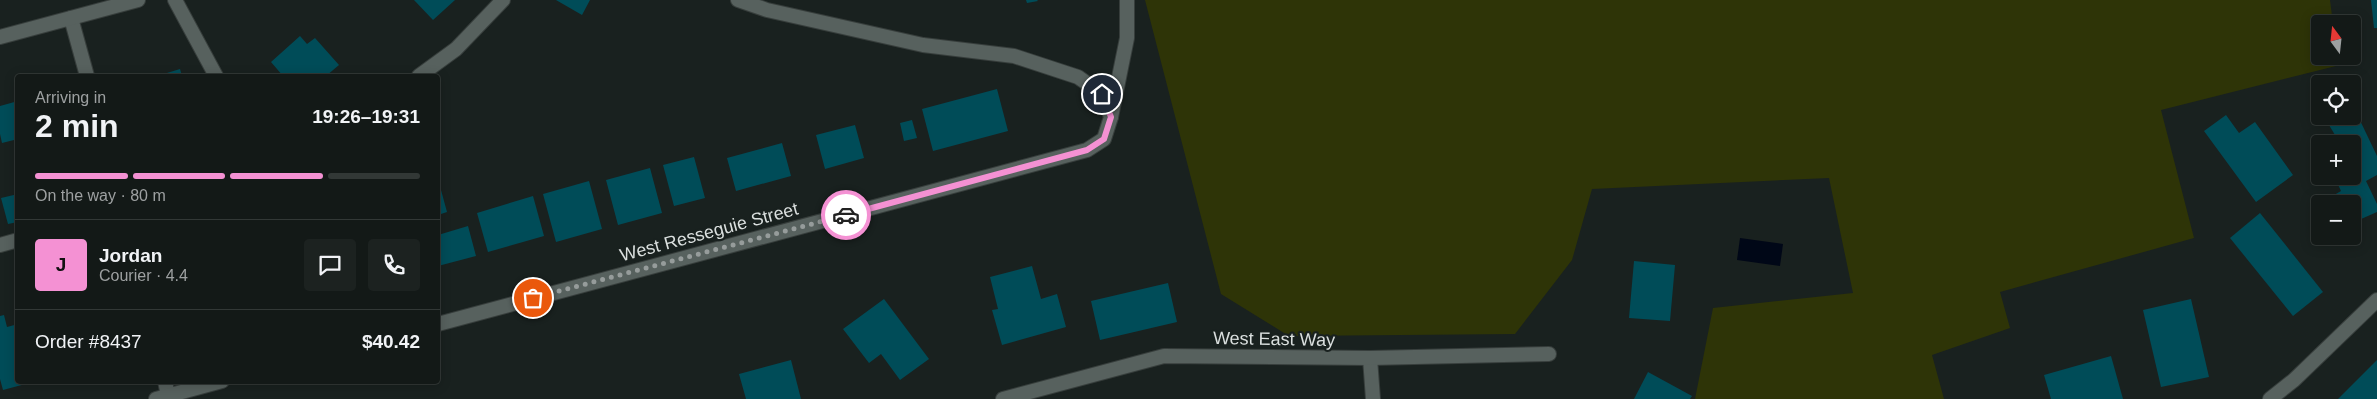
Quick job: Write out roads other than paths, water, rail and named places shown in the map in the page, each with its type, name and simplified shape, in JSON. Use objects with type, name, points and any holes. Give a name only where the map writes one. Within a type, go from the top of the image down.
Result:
[{"type":"street","points":[[0,37],[138,0]]},
{"type":"street","points":[[175,0],[215,74]]},
{"type":"street","points":[[422,74],[456,49],[503,0]]},
{"type":"street","points":[[738,0],[767,10],[923,45],[1014,56],[1078,77],[1102,94],[1111,117]]},
{"type":"street","points":[[1111,117],[1127,38],[1127,0]]},
{"type":"street","points":[[71,18],[85,74]]},
{"type":"street","name":"West Resseguie Street","points":[[440,323],[1087,150],[1104,139],[1111,117]]},
{"type":"street","points":[[0,245],[15,241]]},
{"type":"street","points":[[2270,399],[2294,380],[2377,300]]},
{"type":"street","name":"West East Way","points":[[1003,399],[1164,356],[1370,358],[1549,354]]},
{"type":"street","points":[[1370,358],[1373,399]]},
{"type":"street","points":[[164,384],[162,397],[211,384]]},
{"type":"water","points":[[1740,238],[1783,244],[1780,266],[1737,260]]}]
